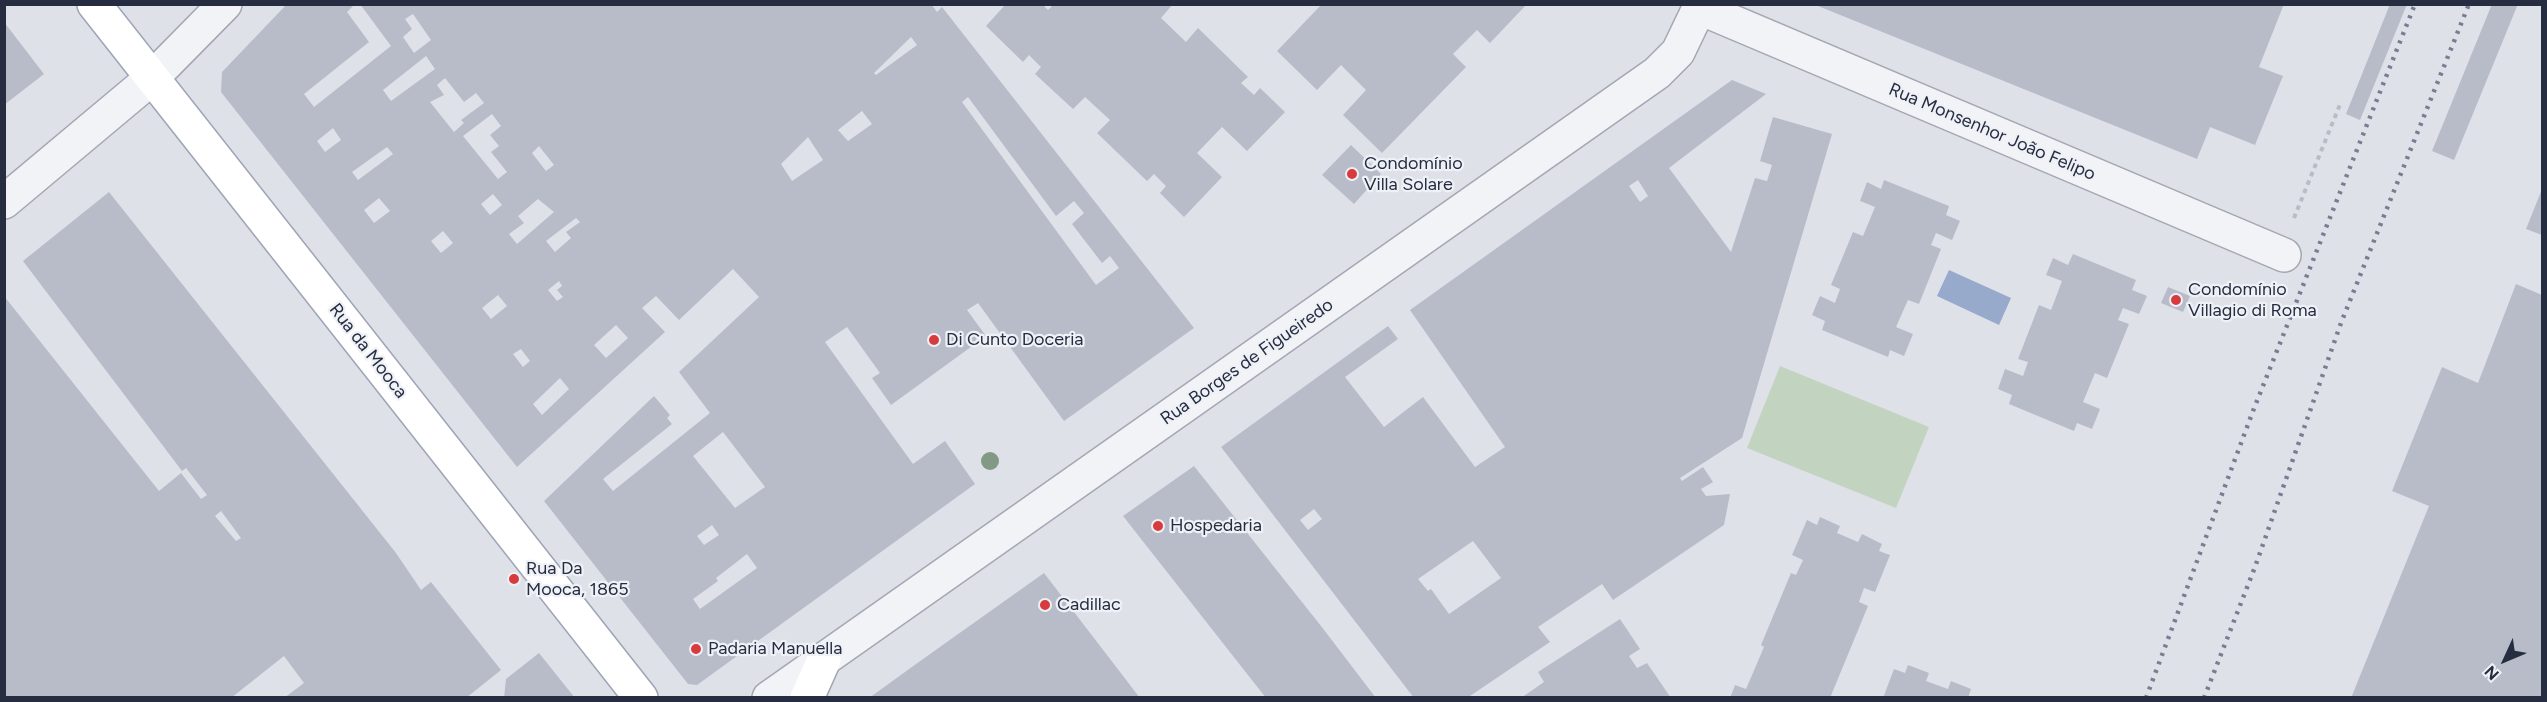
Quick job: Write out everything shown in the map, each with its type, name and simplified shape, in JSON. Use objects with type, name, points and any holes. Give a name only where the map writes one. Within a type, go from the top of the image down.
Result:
[{"type":"main road","name":"Rua da Mooca","points":[[94,4],[641,698]]},
{"type":"main road","points":[[807,698],[824,660]]},
{"type":"street","points":[[4,202],[152,78],[225,4]]},
{"type":"street","name":"Rua Monsenhor João Felipo","points":[[1700,7],[2282,254]]},
{"type":"street","name":"Rua Borges de Figueiredo","points":[[769,698],[1657,73],[1678,52],[1700,7]]},
{"type":"street","points":[[824,660],[827,698]]},
{"type":"path","points":[[2282,254],[2341,102]]},
{"type":"green space","points":[[1780,366],[1929,427],[1896,508],[1747,448]]},
{"type":"water","points":[[1949,270],[2011,298],[1999,325],[1937,296]]},
{"type":"building","points":[[287,4],[355,4],[347,12],[369,42],[304,94],[314,107],[391,46],[360,4],[931,4],[937,12],[942,7],[1194,328],[1064,421],[978,303],[967,310],[986,336],[891,405],[872,378],[880,373],[847,327],[825,342],[913,464],[945,441],[975,484],[697,685],[688,684],[544,501],[654,396],[670,415],[667,418],[672,424],[603,479],[613,491],[710,413],[679,372],[759,297],[733,269],[679,320],[656,296],[642,308],[665,332],[517,467],[221,92],[222,72]],"holes":[[[413,14],[431,40],[414,53],[403,37],[412,29],[405,19]],[[911,37],[917,45],[876,75],[874,73]],[[426,56],[435,69],[391,101],[383,90]],[[445,78],[464,102],[476,93],[484,103],[461,120],[464,123],[454,132],[430,102],[444,95],[437,85]],[[968,97],[1056,216],[1074,201],[1084,213],[1072,224],[1102,263],[1110,256],[1119,268],[1096,285],[962,102]],[[862,111],[872,124],[848,141],[838,130]],[[492,114],[501,126],[490,135],[499,146],[491,152],[507,172],[498,179],[463,136]],[[333,128],[341,140],[325,152],[317,141]],[[808,137],[823,160],[792,181],[781,164]],[[539,146],[554,165],[546,171],[532,153]],[[387,147],[393,154],[358,180],[352,172]],[[493,194],[502,205],[490,215],[481,204]],[[379,198],[390,211],[374,223],[364,210]],[[538,199],[554,212],[517,244],[509,234],[524,223],[518,216]],[[576,218],[580,222],[566,232],[571,238],[555,252],[546,241]],[[443,231],[453,243],[441,253],[431,241]],[[559,281],[562,286],[557,290],[563,297],[557,301],[548,290]],[[498,295],[507,306],[491,319],[482,308]],[[616,325],[628,338],[606,358],[594,345]],[[521,349],[530,361],[523,367],[513,354]],[[560,378],[569,389],[542,415],[533,404]],[[723,432],[765,487],[735,508],[693,456]],[[712,525],[719,535],[704,545],[697,536]],[[747,554],[757,568],[700,609],[693,599],[718,581],[716,578]]]},
{"type":"building","points":[[1006,4],[1042,4],[1048,10],[1054,4],[1173,4],[1161,18],[1186,42],[1198,28],[1248,77],[1241,83],[1254,95],[1260,88],[1285,112],[1247,151],[1222,127],[1197,153],[1222,177],[1184,217],[1160,193],[1166,186],[1154,174],[1147,181],[1097,133],[1110,120],[1085,97],[1073,109],[1035,74],[1041,67],[1029,55],[1023,62],[986,26]]},
{"type":"building","points":[[1322,4],[1527,4],[1490,43],[1477,30],[1453,54],[1466,67],[1382,153],[1343,115],[1366,90],[1341,65],[1317,90],[1277,51]]},
{"type":"building","points":[[1813,4],[2284,4],[2259,67],[2283,76],[2255,145],[2210,127],[2197,159]]},
{"type":"building","points":[[2390,4],[2407,4],[2360,120],[2346,114]]},
{"type":"building","points":[[2492,4],[2518,4],[2454,160],[2432,151]]},
{"type":"building","points":[[4,22],[44,74],[4,105]]},
{"type":"building","points":[[1732,80],[1766,94],[1669,168],[1731,252],[1755,178],[1767,181],[1772,165],[1760,161],[1773,117],[1832,134],[1742,438],[1680,478],[1682,481],[1703,467],[1713,482],[1701,489],[1706,496],[1730,494],[1724,525],[1613,600],[1602,584],[1538,627],[1550,642],[1467,698],[1414,698],[1221,447],[1388,326],[1398,339],[1345,377],[1384,427],[1423,397],[1475,467],[1505,447],[1410,310]],"holes":[[[1638,180],[1648,196],[1640,202],[1629,186]],[[1314,509],[1322,519],[1308,530],[1300,520]],[[1473,541],[1501,578],[1449,614],[1431,589],[1428,591],[1418,579]]]},
{"type":"building","name":"Condomínio Villa Solare","points":[[1351,145],[1381,174],[1354,204],[1322,175]]},
{"type":"building","points":[[1884,180],[1949,206],[1946,215],[1960,221],[1952,240],[1936,233],[1931,245],[1941,249],[1919,304],[1908,300],[1896,327],[1913,334],[1904,356],[1890,350],[1888,357],[1822,330],[1825,321],[1812,315],[1820,296],[1835,303],[1840,289],[1831,285],[1853,232],[1863,236],[1875,207],[1860,201],[1867,182],[1881,189]]},
{"type":"building","points":[[2542,189],[2542,235],[2526,229]]},
{"type":"building","points":[[109,192],[396,553],[421,590],[431,582],[501,670],[466,698],[284,698],[304,683],[284,656],[231,698],[4,698],[4,296],[159,491],[181,473],[201,499],[207,495],[186,468],[182,471],[23,261]],"holes":[[[221,511],[241,538],[236,541],[215,516]]]},
{"type":"building","points":[[2073,254],[2136,280],[2132,290],[2147,296],[2139,314],[2123,308],[2118,320],[2129,324],[2107,378],[2095,373],[2083,402],[2100,409],[2092,429],[2077,423],[2074,431],[2009,404],[2012,395],[1998,389],[2005,369],[2023,376],[2028,362],[2018,359],[2039,305],[2051,310],[2062,281],[2046,275],[2053,258],[2068,265]]},
{"type":"building","points":[[2516,284],[2542,295],[2542,698],[2351,698],[2429,506],[2392,491],[2442,367],[2478,383]]},
{"type":"building","name":"Condomínio Villagio di Roma","points":[[2168,287],[2190,296],[2183,312],[2161,303]]},
{"type":"building","points":[[1194,466],[1376,698],[1266,698],[1123,516]]},
{"type":"building","points":[[1820,517],[1840,526],[1837,533],[1858,542],[1862,534],[1882,544],[1879,551],[1890,555],[1875,592],[1864,588],[1859,602],[1868,606],[1830,698],[1730,698],[1735,685],[1746,689],[1764,647],[1761,645],[1791,573],[1796,575],[1803,560],[1792,555],[1807,520],[1817,525]]},
{"type":"building","points":[[1044,573],[1140,698],[869,698],[916,664]]},
{"type":"building","points":[[1620,619],[1640,649],[1629,656],[1637,668],[1647,663],[1671,698],[1521,698],[1544,682],[1538,672]]},
{"type":"building","points":[[539,653],[575,698],[504,698],[506,679]]},
{"type":"building","points":[[1908,665],[1929,673],[1926,681],[1948,689],[1951,681],[1971,689],[1968,698],[1883,698],[1894,669],[1905,673]]},
{"type":"railway","points":[[2146,698],[2253,411],[2415,4]]},
{"type":"railway","points":[[2204,698],[2255,567],[2341,323],[2469,4]]},
{"type":"place","name":"Condomínio Villa Solare","points":[[1352,174]]},
{"type":"place","name":"Condomínio Villagio di Roma","points":[[2176,300]]},
{"type":"place","name":"Di Cunto Doceria","points":[[934,340]]},
{"type":"place","name":"Hospedaria","points":[[1158,526]]},
{"type":"place","name":"Rua Da Mooca, 1865","points":[[514,579]]},
{"type":"place","name":"Cadillac","points":[[1045,605]]},
{"type":"place","name":"Padaria Manuella","points":[[696,649]]}]
